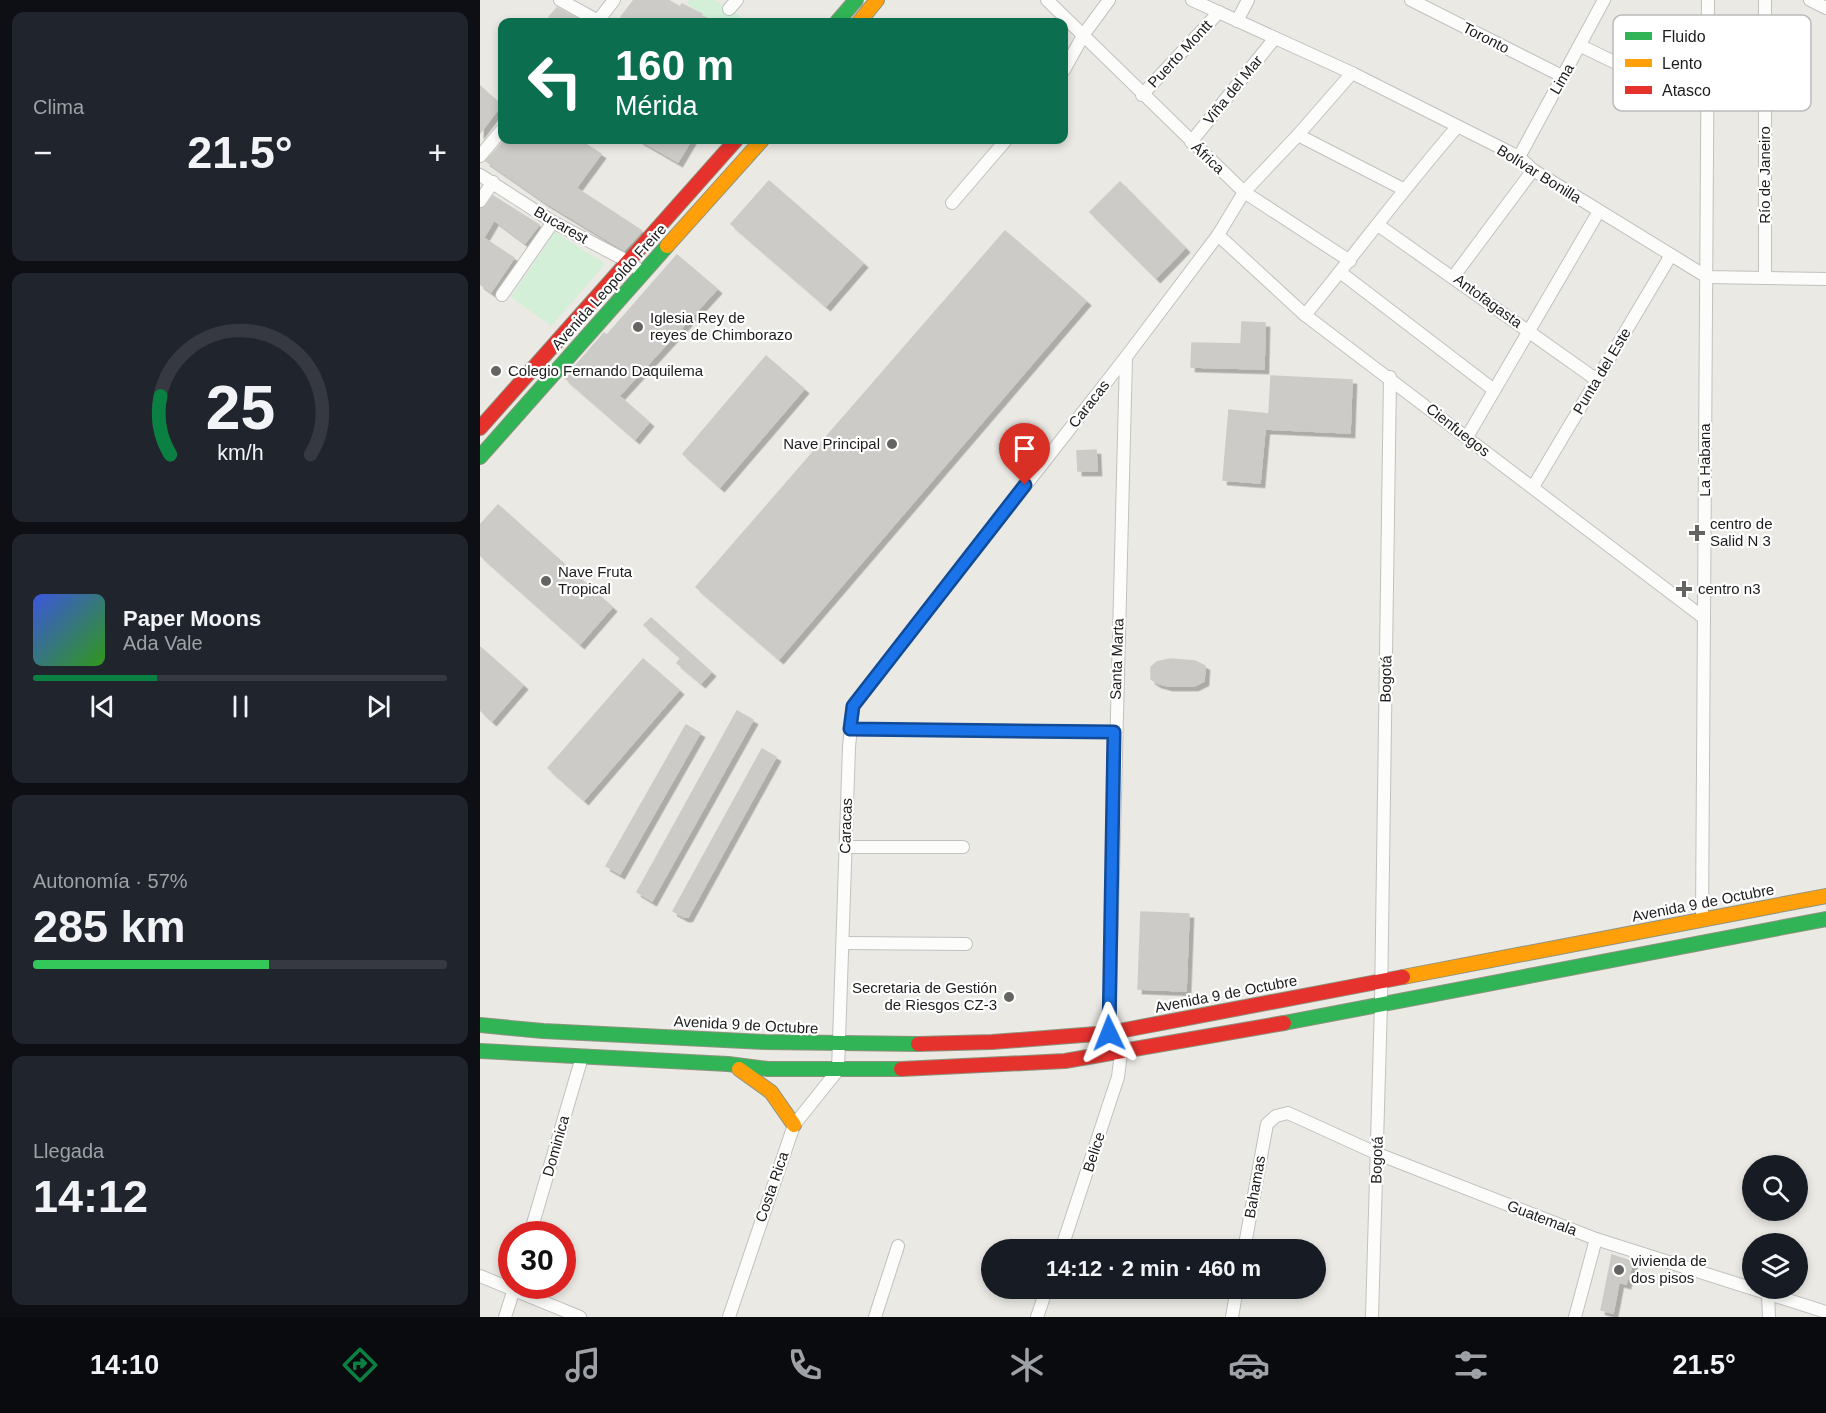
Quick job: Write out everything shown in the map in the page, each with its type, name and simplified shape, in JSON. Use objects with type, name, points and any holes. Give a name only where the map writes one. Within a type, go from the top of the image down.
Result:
[{"type":"main road","points":[[840,18],[856,0]]},
{"type":"main road","points":[[862,18],[877,0]]},
{"type":"main road","name":"Avenida Leopoldo Freire","points":[[480,428],[732,144]]},
{"type":"main road","name":"Avenida Leopoldo Freire","points":[[480,457],[758,144]]},
{"type":"main road","points":[[494,411],[509,424]]},
{"type":"main road","name":"Avenida 9 de Octubre","points":[[480,1026],[838,1046],[993,1044],[1109,1033],[1826,896]]},
{"type":"main road","points":[[480,1051],[728,1064],[768,1069],[983,1067],[1065,1061],[1120,1053],[1826,920]]},
{"type":"main road","points":[[728,1064],[758,1078],[780,1101],[794,1125]]},
{"type":"street","points":[[560,0],[591,18]]},
{"type":"street","points":[[601,18],[614,0]]},
{"type":"street","name":"África","points":[[1047,0],[1067,18]]},
{"type":"street","points":[[1068,63],[1084,34],[1109,0]]},
{"type":"street","name":"Bolívar Bonilla","points":[[1192,0],[1352,73],[1519,157],[1533,170],[1707,277]]},
{"type":"street","points":[[1237,21],[1248,0]]},
{"type":"street","name":"Toronto","points":[[1411,0],[1431,5],[1562,76]]},
{"type":"street","name":"Lima","points":[[1519,157],[1604,0]]},
{"type":"street","name":"La Habana","points":[[1708,0],[1708,15]]},
{"type":"street","name":"Río de Janeiro","points":[[1765,0],[1765,15]]},
{"type":"street","points":[[1810,0],[1826,8]]},
{"type":"street","name":"Puerto Montt","points":[[1142,95],[1219,12]]},
{"type":"street","name":"África","points":[[1068,19],[1142,95],[1244,192],[1350,261]]},
{"type":"street","name":"Viña del Mar","points":[[1191,142],[1275,38]]},
{"type":"street","points":[[1581,46],[1613,61]]},
{"type":"street","name":"Caracas","points":[[838,1070],[844,943],[845,847],[853,706],[1126,357],[1218,235],[1244,192],[1352,73]]},
{"type":"street","name":"La Habana","points":[[1702,920],[1706,111]]},
{"type":"street","name":"Río de Janeiro","points":[[1765,111],[1766,278]]},
{"type":"street","points":[[1305,315],[1378,225],[1403,189],[1457,127]]},
{"type":"street","points":[[480,156],[498,135]]},
{"type":"street","points":[[1298,135],[1403,189]]},
{"type":"street","points":[[952,203],[1003,144]]},
{"type":"street","points":[[1454,276],[1533,170]]},
{"type":"street","name":"Bucarest","points":[[480,175],[553,222],[629,262],[643,273]]},
{"type":"street","points":[[480,201],[493,182]]},
{"type":"street","points":[[1467,437],[1599,211]]},
{"type":"street","points":[[502,295],[553,222]]},
{"type":"street","name":"Antofagasta","points":[[1378,225],[1454,276],[1597,380]]},
{"type":"street","name":"Cienfuegos","points":[[1218,235],[1305,315],[1390,377],[1704,618]]},
{"type":"street","name":"Punta del Este","points":[[1533,487],[1671,255]]},
{"type":"street","points":[[1340,272],[1494,390]]},
{"type":"street","points":[[1707,277],[1826,279]]},
{"type":"street","name":"Santa Marta","points":[[1109,1033],[1114,732],[1126,357]]},
{"type":"street","name":"Bogotá","points":[[1372,1317],[1381,1003],[1390,377]]},
{"type":"street","points":[[850,729],[1114,732]]},
{"type":"street","points":[[845,847],[963,847]]},
{"type":"street","points":[[844,943],[966,944]]},
{"type":"street","name":"Belice","points":[[1065,1239],[1118,1077],[1120,1053]]},
{"type":"street","name":"Dominica","points":[[534,1221],[582,1057]]},
{"type":"street","name":"Costa Rica","points":[[732,1316],[794,1125],[838,1070]]},
{"type":"street","name":"Guatemala","points":[[1267,1124],[1276,1116],[1288,1113],[1378,1154],[1596,1239],[1742,1287]]},
{"type":"street","name":"Bahamas","points":[[1246,1239],[1267,1124]]},
{"type":"street","points":[[1575,1317],[1596,1239]]},
{"type":"street","points":[[875,1317],[898,1246]]},
{"type":"street","points":[[480,1275],[498,1281]]},
{"type":"street","points":[[505,1317],[511,1299]]},
{"type":"street","points":[[541,1299],[580,1317]]},
{"type":"street","points":[[1037,1317],[1043,1299]]},
{"type":"street","points":[[1232,1317],[1235,1299]]},
{"type":"street","points":[[1768,1299],[1769,1317]]},
{"type":"street","name":"Guatemala","points":[[1782,1299],[1826,1312]]},
{"type":"green space","points":[[689,0],[715,0],[743,18],[708,18],[686,3]]},
{"type":"green space","points":[[555,232],[605,264],[551,326],[511,297]]},
{"type":"building","points":[[634,0],[668,0],[680,7],[682,4],[702,14],[704,18],[623,18],[621,17]]},
{"type":"building","points":[[557,8],[576,18],[551,18],[549,17]]},
{"type":"building","points":[[480,86],[498,102],[498,109],[480,133]]},
{"type":"building","points":[[501,144],[585,144],[601,154],[576,188],[642,231],[624,250],[545,202],[486,161]]},
{"type":"building","points":[[647,144],[689,144],[678,162]]},
{"type":"building","points":[[769,181],[863,263],[826,306],[731,224]]},
{"type":"building","points":[[1120,182],[1185,248],[1156,278],[1090,212]]},
{"type":"building","points":[[493,196],[539,225],[525,243],[494,220],[480,244],[480,209],[486,206]]},
{"type":"building","name":"Nave Principal","points":[[1005,231],[1086,301],[779,659],[696,587]]},
{"type":"building","points":[[485,239],[514,258],[491,292],[480,284],[480,245]]},
{"type":"building","points":[[677,255],[717,289],[619,396],[649,422],[635,439],[565,378],[604,333],[607,335]]},
{"type":"building","points":[[1242,322],[1265,323],[1264,369],[1191,367],[1192,343],[1241,344]]},
{"type":"building","points":[[766,356],[804,389],[720,487],[683,454]]},
{"type":"building","points":[[1271,376],[1352,380],[1350,433],[1265,429],[1260,483],[1223,480],[1229,410],[1269,414]]},
{"type":"building","points":[[1096,450],[1097,471],[1078,471],[1077,451]]},
{"type":"building","name":"Nave Fruta Tropical","points":[[498,505],[612,607],[580,644],[480,555],[480,525]]},
{"type":"building","points":[[651,618],[711,672],[701,683],[677,663],[681,658],[644,625]]},
{"type":"building","points":[[480,647],[523,685],[492,721],[480,710]]},
{"type":"building","points":[[643,659],[679,690],[584,800],[548,768]]},
{"type":"building","points":[[1170,659],[1195,661],[1205,666],[1204,681],[1194,686],[1168,686],[1151,679],[1151,667],[1157,662]]},
{"type":"building","points":[[737,711],[753,720],[652,901],[637,892]]},
{"type":"building","points":[[686,725],[700,733],[620,874],[606,866]]},
{"type":"building","points":[[762,749],[776,757],[688,917],[684,917],[673,911]]},
{"type":"building","points":[[1141,912],[1189,914],[1186,991],[1138,989]]},
{"type":"building","points":[[1612,1255],[1633,1262],[1626,1284],[1619,1282],[1613,1313],[1601,1310]]},
{"type":"traffic: fast","points":[[840,18],[856,0]]},
{"type":"traffic: fast","points":[[480,457],[667,246]]},
{"type":"traffic: fast","points":[[1284,1023],[1826,919]]},
{"type":"traffic: fast","points":[[480,1025],[543,1031],[765,1042],[918,1044]]},
{"type":"traffic: fast","points":[[480,1051],[728,1064],[768,1069],[901,1069]]},
{"type":"traffic: slow","points":[[862,18],[877,0]]},
{"type":"traffic: slow","points":[[667,246],[758,144]]},
{"type":"traffic: slow","points":[[1403,977],[1826,896]]},
{"type":"traffic: slow","points":[[739,1069],[771,1092],[794,1125]]},
{"type":"traffic: jam","points":[[480,428],[732,144]]},
{"type":"traffic: jam","points":[[918,1044],[992,1042],[1109,1033],[1403,977]]},
{"type":"traffic: jam","points":[[901,1069],[1065,1061],[1284,1023]]},
{"type":"place","name":"Iglesia Rey de reyes de Chimborazo","points":[[638,327]]},
{"type":"place","name":"Colegio Fernando Daquilema","points":[[496,371]]},
{"type":"place","name":"Nave Principal","points":[[892,444]]},
{"type":"place","name":"centro de Salid N 3","points":[[1697,533]]},
{"type":"place","name":"Nave Fruta Tropical","points":[[546,581]]},
{"type":"place","name":"centro n3","points":[[1684,589]]},
{"type":"place","name":"Secretaria de Gestión de Riesgos CZ-3","points":[[1009,997]]},
{"type":"place","name":"vivienda de dos pisos","points":[[1619,1270]]},
{"type":"route","points":[[1025,485],[853,706],[850,729],[1114,732],[1109,1033]]}]
